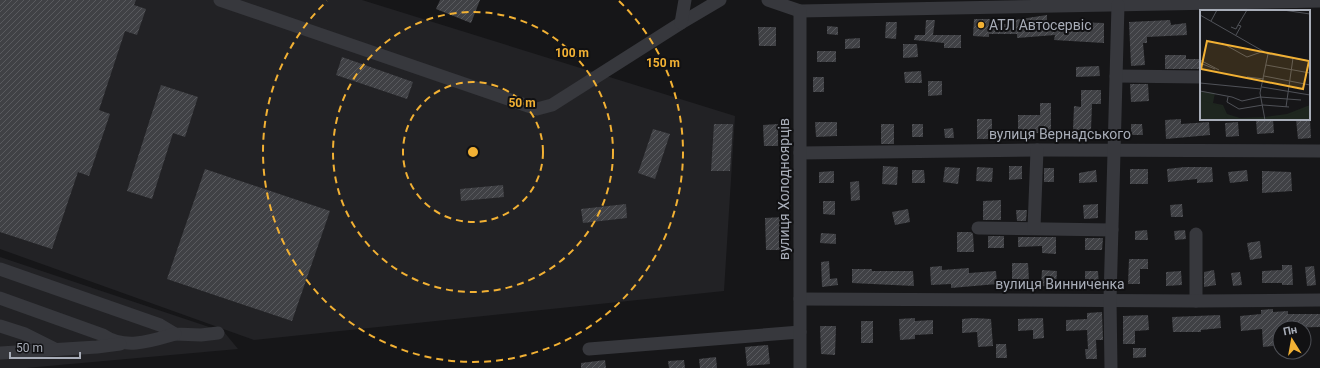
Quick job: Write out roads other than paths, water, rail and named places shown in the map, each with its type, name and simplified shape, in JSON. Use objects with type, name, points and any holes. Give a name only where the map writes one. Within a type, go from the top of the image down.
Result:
[{"type":"street","points":[[220,0],[537,109],[552,104],[720,0]]},
{"type":"street","points":[[681,23],[684,0]]},
{"type":"street","points":[[768,0],[800,11],[1320,0]]},
{"type":"street","points":[[1111,368],[1110,300],[1118,4]]},
{"type":"street","name":"вулиця Холодноярців","points":[[800,11],[800,368]]},
{"type":"street","points":[[1116,76],[1200,77]]},
{"type":"street","points":[[1034,228],[1037,150]]},
{"type":"street","name":"вулиця Вернадського","points":[[800,153],[1037,150],[1320,151]]},
{"type":"street","points":[[978,228],[1112,230]]},
{"type":"street","points":[[1196,234],[1196,301]]},
{"type":"street","points":[[0,269],[160,325],[175,334]]},
{"type":"street","points":[[0,298],[103,335],[113,342],[135,344],[175,334],[201,335],[218,333]]},
{"type":"street","name":"вулиця Винниченка","points":[[800,299],[1196,301],[1320,300]]},
{"type":"street","points":[[0,326],[25,334],[56,349]]},
{"type":"street","points":[[589,349],[800,332]]},
{"type":"street","points":[[0,353],[97,347],[126,343]]},
{"type":"place","name":"АТЛ Автосервіс","points":[[981,25]]}]
